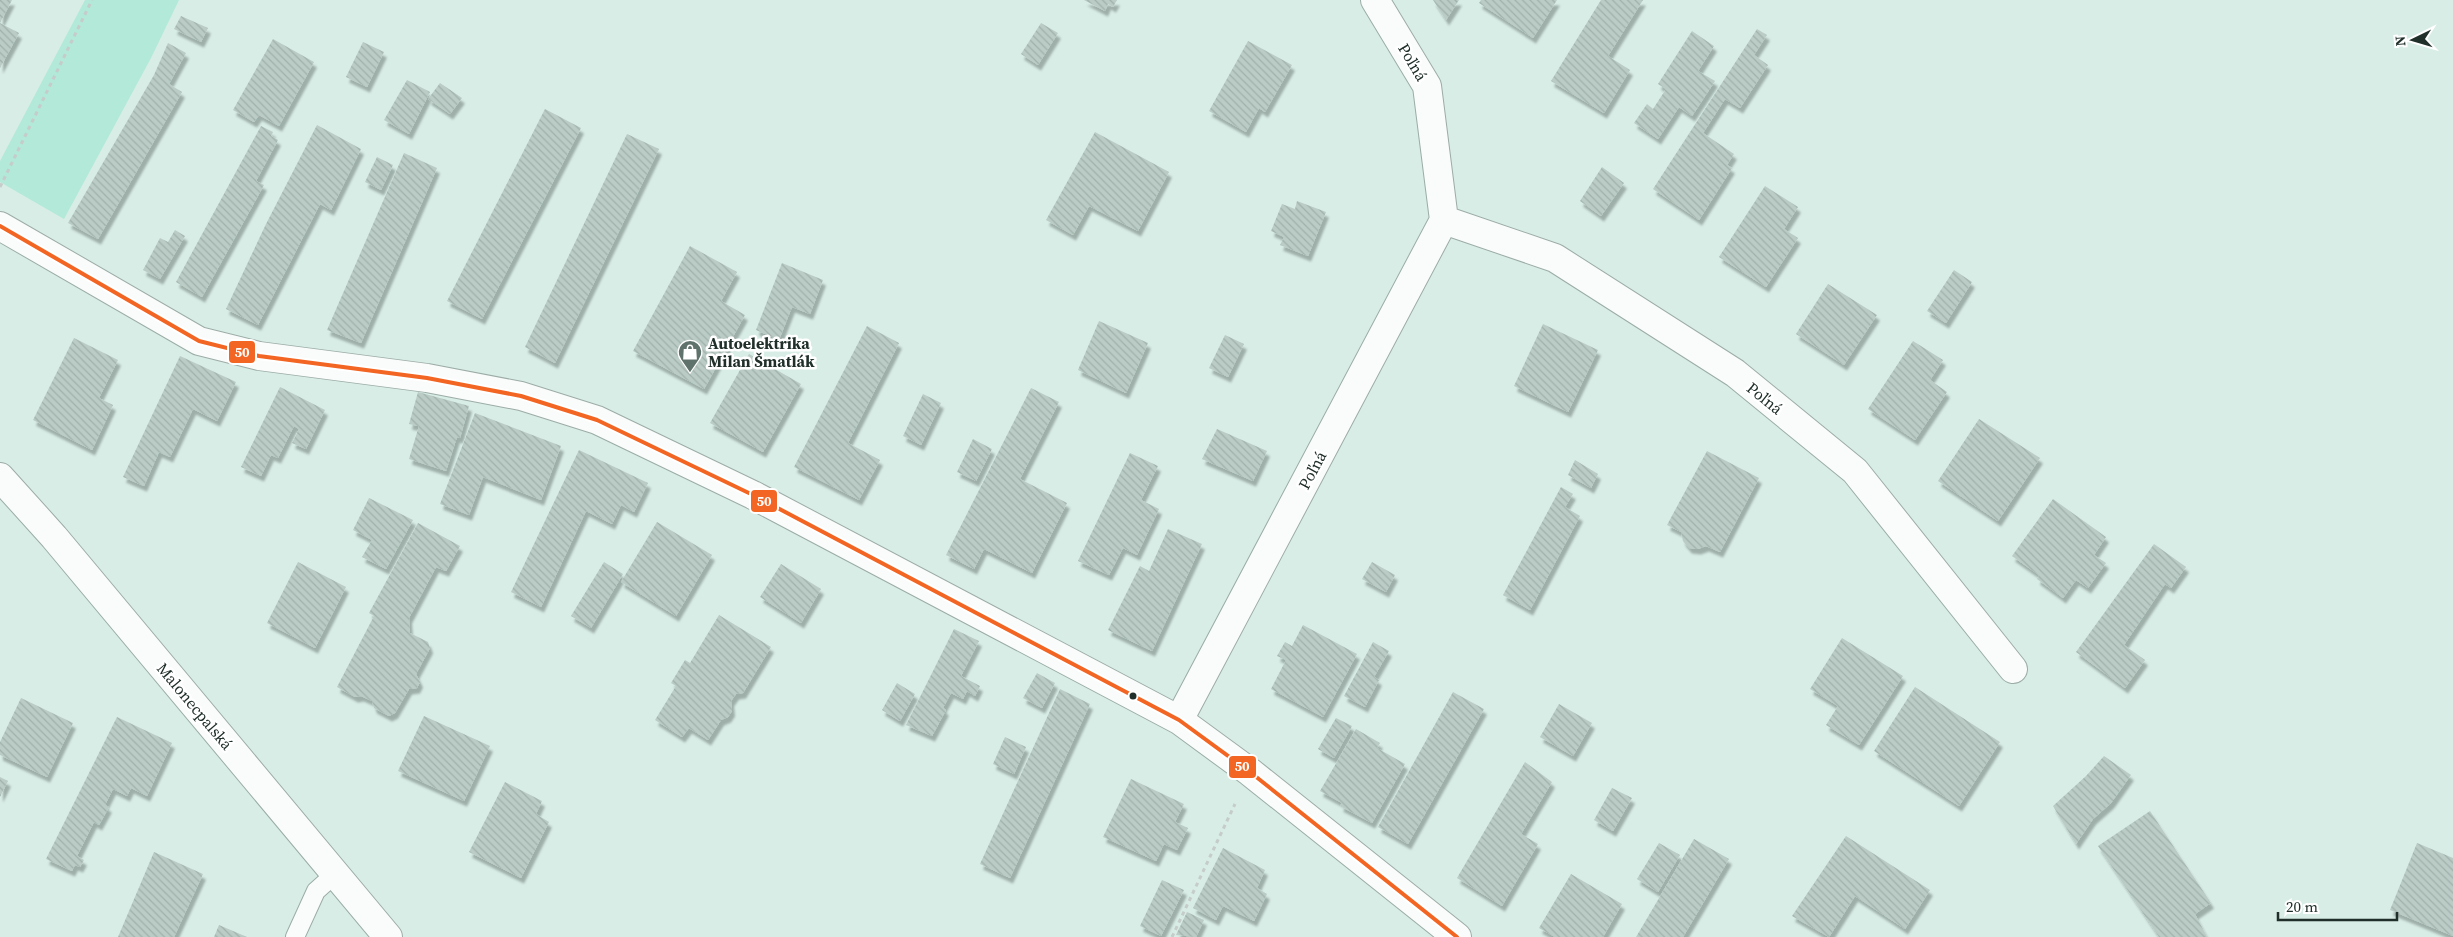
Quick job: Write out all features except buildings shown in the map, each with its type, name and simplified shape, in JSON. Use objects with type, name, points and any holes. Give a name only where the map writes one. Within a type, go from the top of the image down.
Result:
[{"type":"street","name":"Poľná","points":[[1179,720],[1444,220],[1427,86],[1375,0]]},
{"type":"street","name":"Poľná","points":[[1444,220],[1555,258],[1735,373],[1855,470],[2013,670]]},
{"type":"street","points":[[0,226],[199,341],[259,356],[428,378],[521,396],[597,420],[753,495],[1179,720],[1250,772],[1457,937]]},
{"type":"street","name":"Malonecpalská","points":[[0,477],[54,537],[388,937]]},
{"type":"lane","points":[[295,937],[316,891],[335,874]]},
{"type":"path","points":[[0,187],[92,0]]},
{"type":"path","points":[[1172,937],[1238,798]]},
{"type":"green space","points":[[85,0],[179,0],[151,58],[64,219],[0,182],[0,161]]},
{"type":"transit line","name":"50","points":[[0,226],[199,341],[259,356],[427,378],[521,396],[597,420],[753,495],[1179,720],[1250,772],[1457,937]]},
{"type":"place","name":"Autoelektrika Milan Šmatlák","points":[[690,373]]}]
